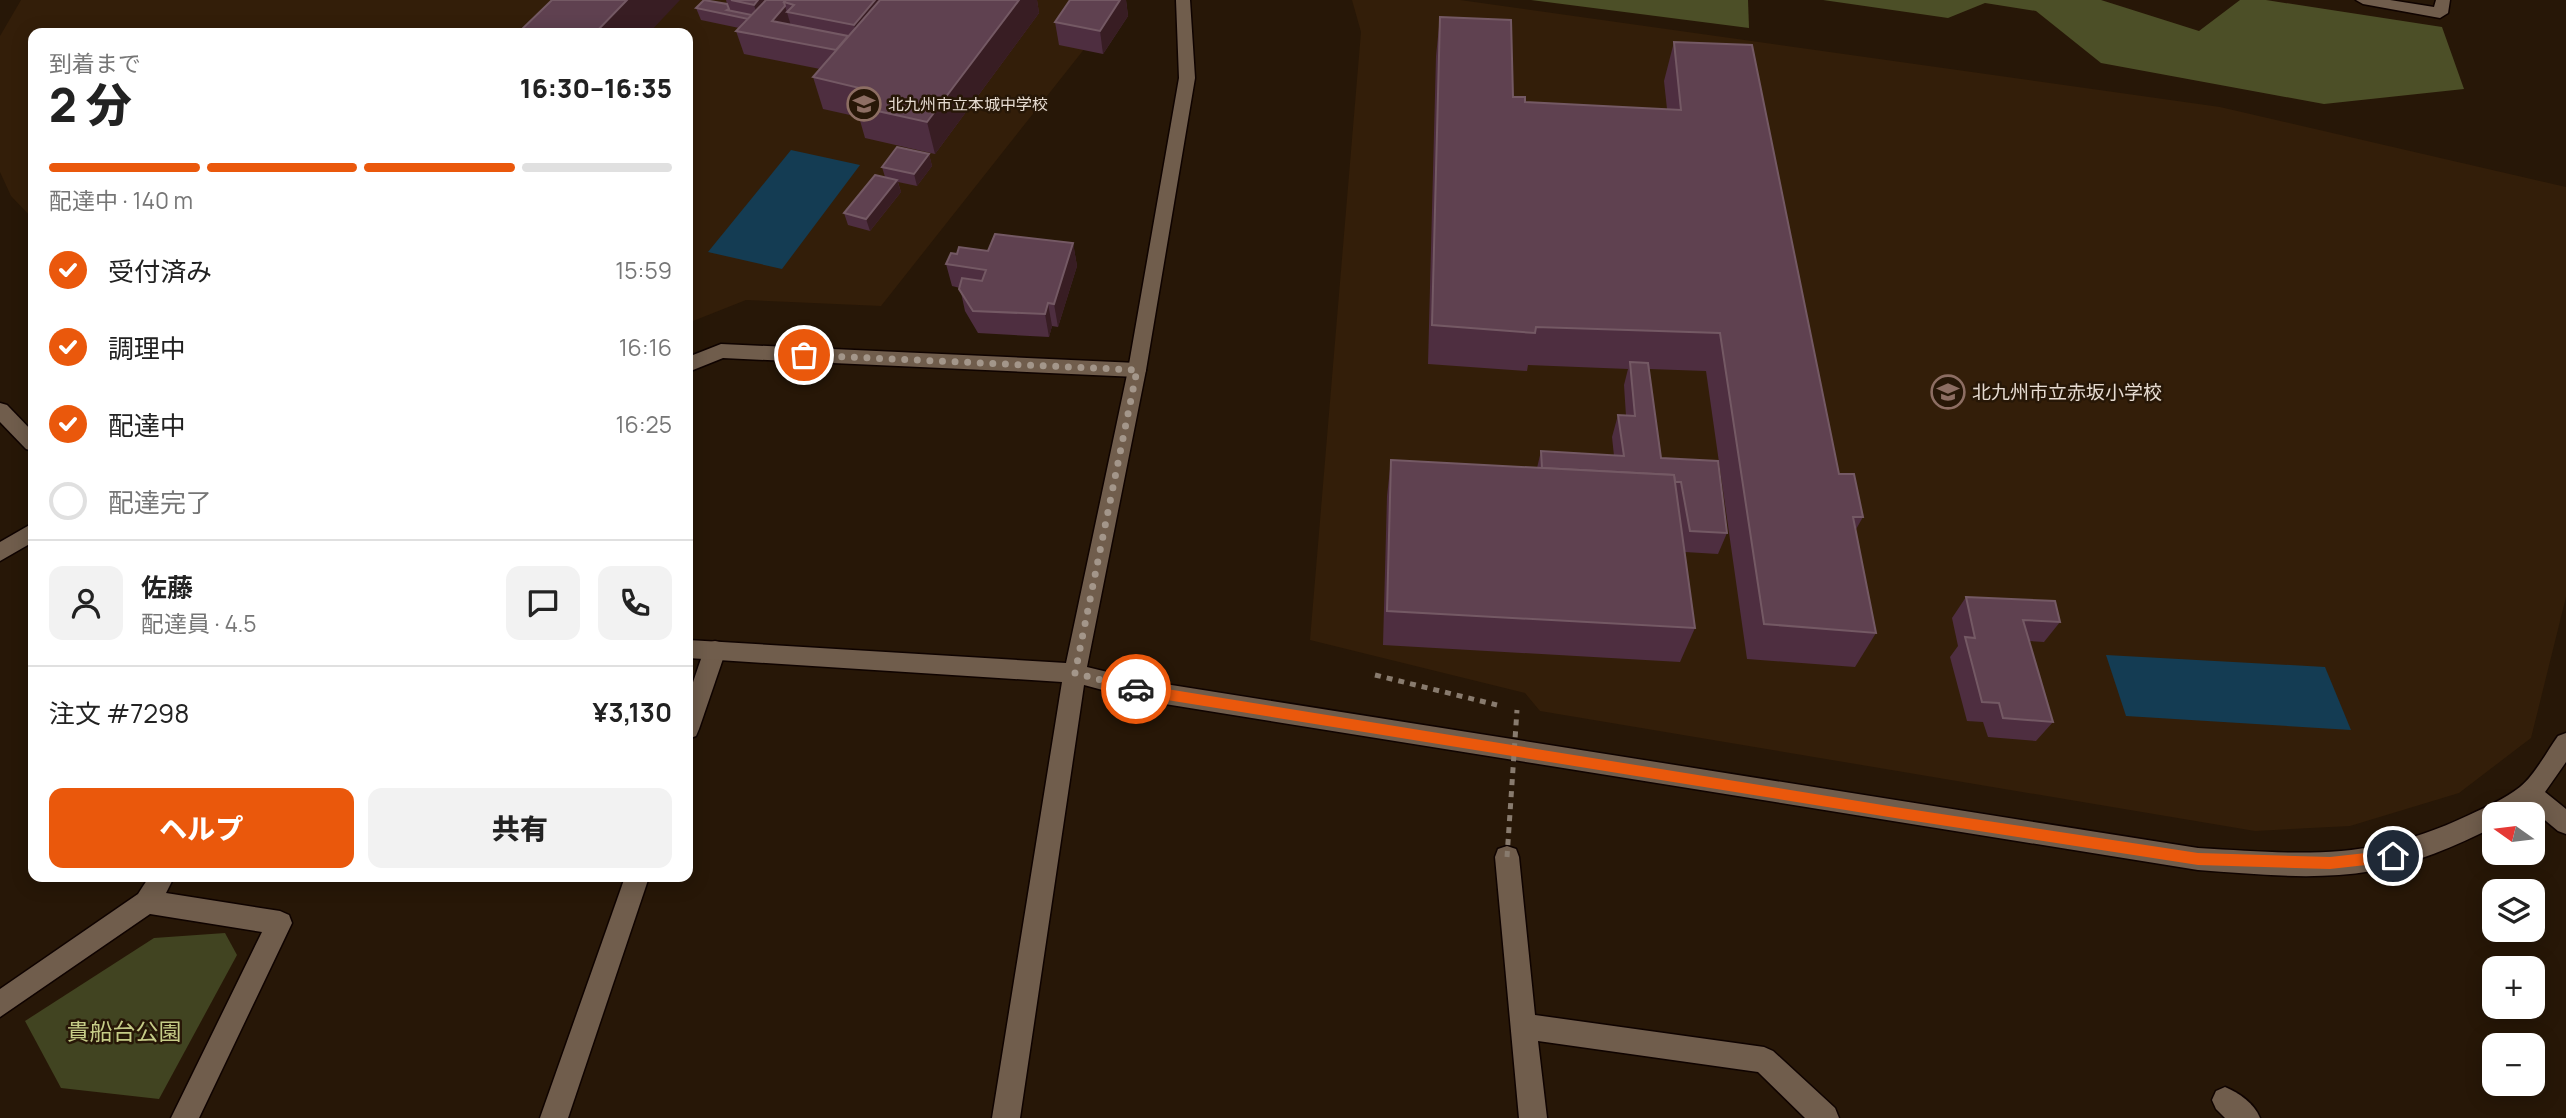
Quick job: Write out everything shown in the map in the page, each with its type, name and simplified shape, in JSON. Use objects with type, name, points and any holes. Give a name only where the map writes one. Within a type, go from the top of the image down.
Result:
[{"type":"street","points":[[1006,1118],[1075,673],[1137,370],[1187,78],[1183,0]]},
{"type":"street","points":[[2363,0],[2440,13],[2443,0]]},
{"type":"street","points":[[693,363],[720,351],[1137,370]]},
{"type":"street","points":[[0,410],[28,439]]},
{"type":"street","points":[[0,553],[28,534]]},
{"type":"street","points":[[693,649],[1075,673],[1154,693],[2198,859],[2330,863],[2393,856],[2437,842],[2482,820]]},
{"type":"street","points":[[693,714],[715,650]]},
{"type":"street","points":[[2516,802],[2530,794],[2566,743]]},
{"type":"street","points":[[2530,794],[2566,823]]},
{"type":"street","points":[[1507,857],[1533,1118]]},
{"type":"street","points":[[0,1004],[147,902],[159,882]]},
{"type":"street","points":[[554,1118],[635,882]]},
{"type":"street","points":[[147,902],[281,923],[186,1118]]},
{"type":"street","points":[[1524,1026],[1763,1060],[1825,1118]]},
{"type":"street","points":[[2225,1100],[2246,1118]]},
{"type":"path","points":[[1375,676],[1517,710],[1507,857]]},
{"type":"shaded area","name":"北九州市立本城中学校","points":[[21,0],[1123,0],[881,306],[746,300],[693,321],[693,28],[28,28],[28,214],[11,196],[0,172],[0,36]]},
{"type":"shaded area","name":"北九州市立赤坂小学校","points":[[1352,0],[1460,0],[2220,107],[2566,187],[2566,597],[2531,738],[2459,793],[2350,826],[2255,831],[1540,711],[1525,693],[1310,640],[1361,32]]},
{"type":"green space","points":[[1531,0],[1748,0],[1749,28]]},
{"type":"green space","points":[[1823,0],[2101,0],[2199,31],[2240,0],[2266,0],[2442,27],[2464,89],[2324,104],[2101,63],[2036,11],[1985,3],[1948,18]]},
{"type":"green space","name":"貴船台公園","points":[[225,933],[237,955],[159,1099],[61,1088],[25,1021],[154,938]]},
{"type":"water","points":[[791,150],[860,165],[782,269],[708,252]]},
{"type":"water","points":[[2106,655],[2325,667],[2351,730],[2126,716]]},
{"type":"building","points":[[552,0],[627,0],[600,28],[523,28]]},
{"type":"building","points":[[704,0],[727,4],[727,10],[752,15],[748,19],[696,8]]},
{"type":"building","points":[[731,0],[758,0],[754,5]]},
{"type":"building","points":[[766,0],[786,0],[785,6],[772,21],[848,36],[836,50],[736,31]]},
{"type":"building","points":[[875,0],[854,25],[787,12],[794,5],[784,2]]},
{"type":"building","points":[[880,0],[1019,0],[927,122],[855,106],[868,90],[813,77]]},
{"type":"building","points":[[1070,0],[1120,0],[1100,31],[1055,22]]},
{"type":"building","points":[[1440,17],[1511,20],[1513,97],[1525,97],[1525,102],[1681,110],[1674,42],[1752,45],[1839,474],[1854,474],[1863,517],[1853,517],[1876,633],[1764,624],[1720,333],[1536,327],[1535,333],[1432,325]]},
{"type":"building","points":[[897,147],[929,154],[914,174],[882,167]]},
{"type":"building","points":[[875,175],[897,180],[866,219],[844,213]]},
{"type":"building","points":[[995,234],[1073,243],[1054,304],[1048,303],[1045,314],[973,311],[959,289],[962,278],[982,281],[986,270],[946,264],[951,253],[957,254],[959,247],[988,251]]},
{"type":"building","points":[[1630,362],[1648,363],[1661,458],[1718,461],[1727,533],[1690,531],[1681,482],[1675,482],[1674,475],[1542,468],[1541,451],[1624,456],[1618,415],[1635,416]]},
{"type":"building","points":[[1391,460],[1674,475],[1695,628],[1387,611]]},
{"type":"building","points":[[1966,597],[2055,601],[2060,622],[2023,620],[2053,722],[2003,718],[1999,703],[1982,702],[1965,637],[1975,638]]},
{"type":"way so far","points":[[804,355],[1137,370],[1075,673],[1136,689]]},
{"type":"place","name":"北九州市立本城中学校","points":[[864,104]]},
{"type":"place","name":"北九州市立赤坂小学校","points":[[1948,392]]},
{"type":"route","points":[[1136,689],[1895,813],[2198,859],[2330,863],[2393,856]]}]
